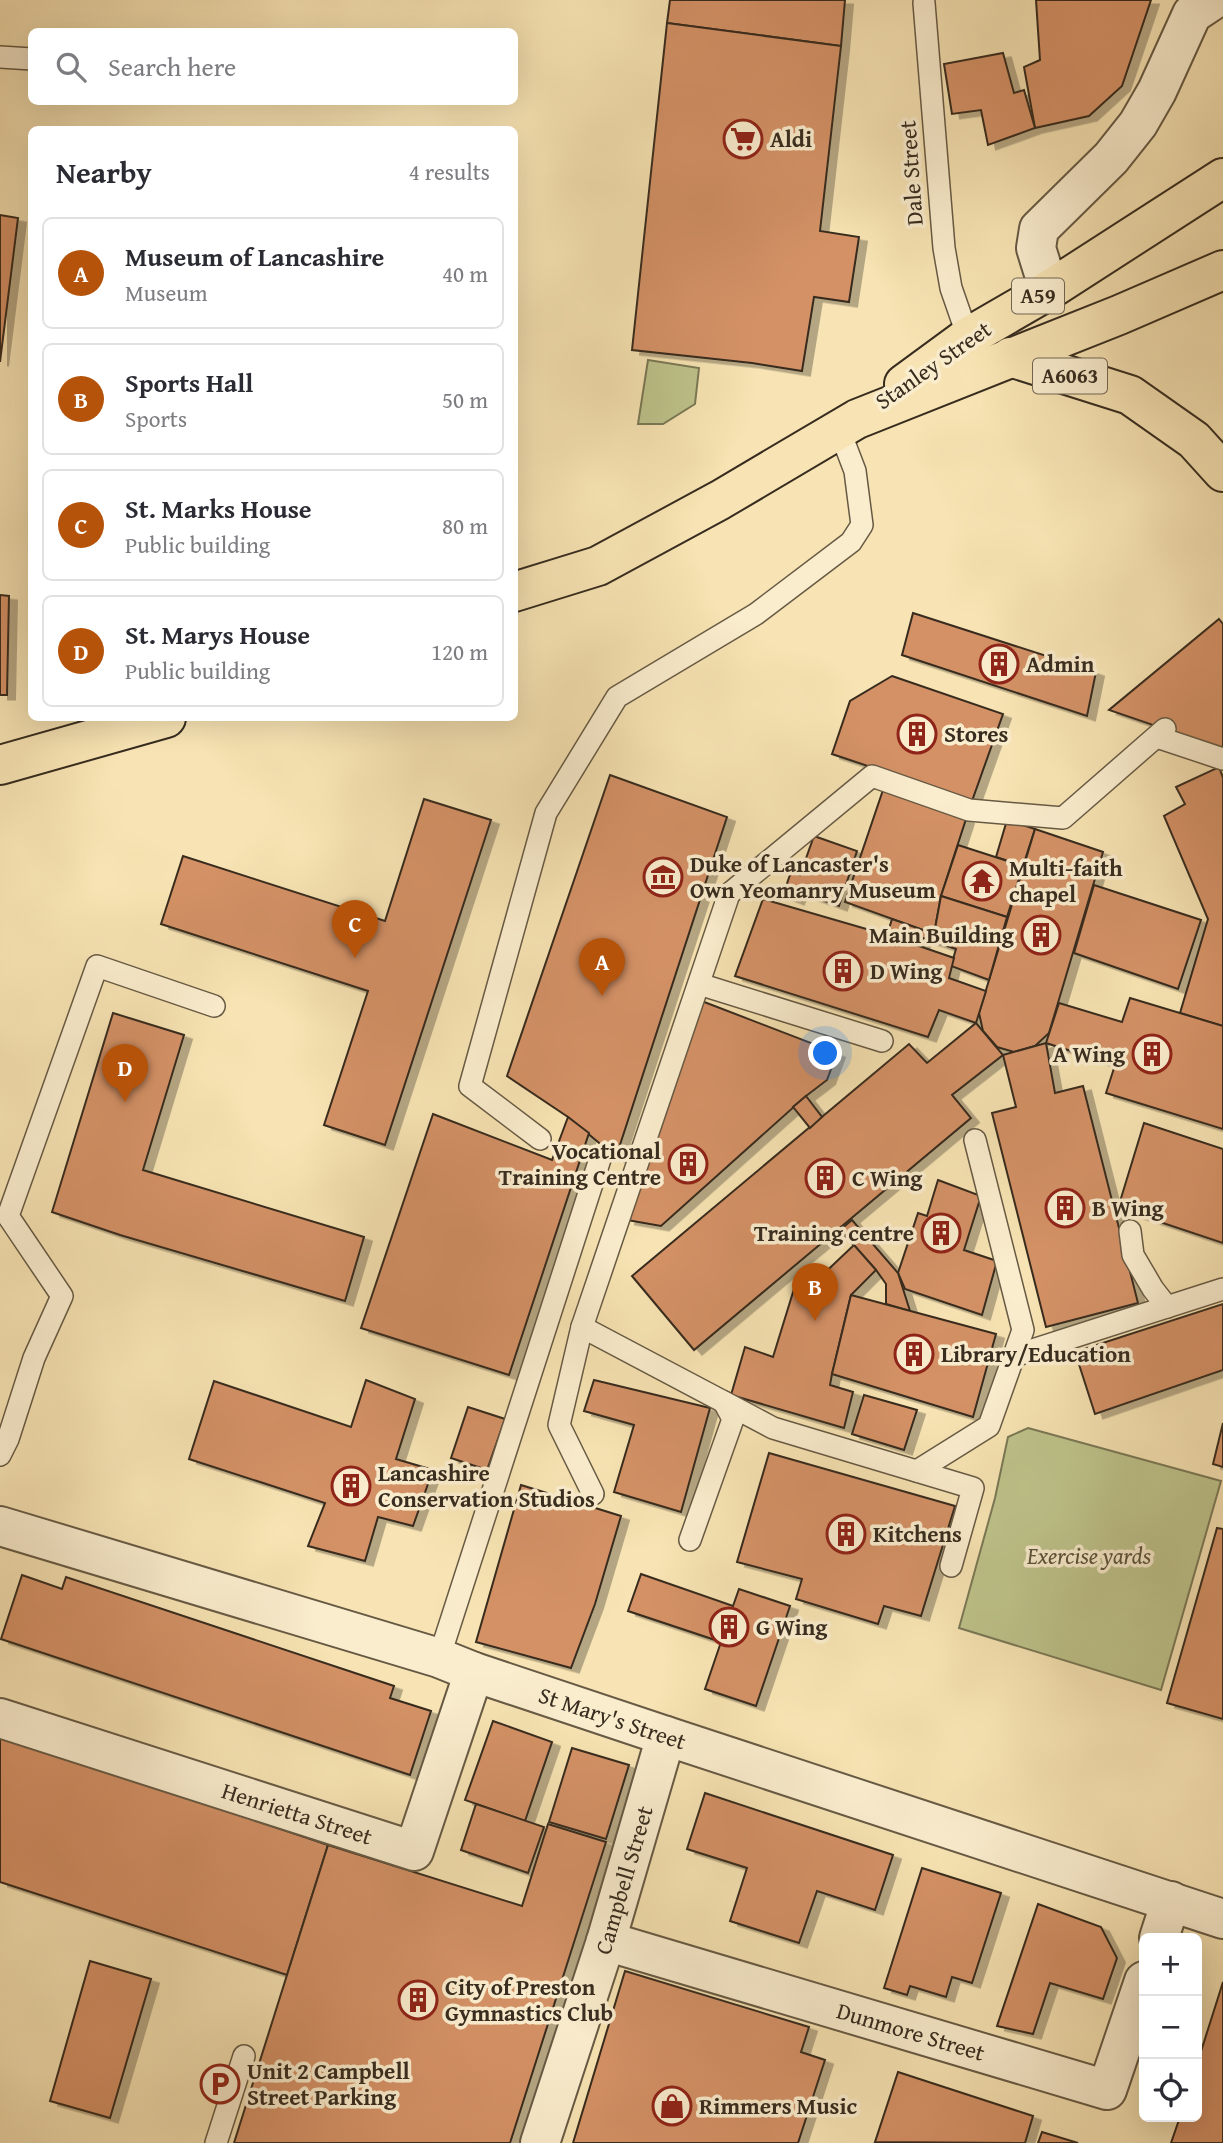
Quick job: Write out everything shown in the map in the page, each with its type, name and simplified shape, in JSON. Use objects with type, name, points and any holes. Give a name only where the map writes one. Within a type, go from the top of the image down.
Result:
[{"type":"main road","name":"Stanley Street","points":[[518,591],[598,566],[720,500],[848,424],[968,337],[1049,290],[1223,178]]},
{"type":"main road","name":"Stanley Street","points":[[848,424],[1223,270]]},
{"type":"main road","name":"A6063","points":[[1010,357],[1130,395],[1194,440],[1223,472]]},
{"type":"main road","points":[[0,765],[155,721]]},
{"type":"street","points":[[1049,290],[1036,248],[1039,229],[1111,159],[1138,124],[1157,91],[1192,14],[1213,0]]},
{"type":"street","name":"St Mary's Street","points":[[0,1527],[439,1658],[666,1736],[1223,1919]]},
{"type":"street","name":"Henrietta Street","points":[[0,1718],[414,1851],[474,1672]]},
{"type":"street","name":"Campbell Street","points":[[540,2143],[606,1941],[666,1736]]},
{"type":"street","points":[[1161,1933],[1171,1901]]},
{"type":"street","name":"Dunmore Street","points":[[606,1941],[1107,2090],[1139,1995]]},
{"type":"lane","name":"Dale Street","points":[[925,2],[944,248],[951,288],[968,337]]},
{"type":"lane","points":[[0,57],[28,59]]},
{"type":"lane","points":[[540,1139],[470,1086],[546,813],[617,697],[756,614],[851,542],[862,526],[848,424]]},
{"type":"lane","points":[[593,1494],[559,1425],[582,1327],[729,894],[872,776],[969,810],[1063,818],[1161,733],[1223,760]]},
{"type":"lane","points":[[0,1455],[8,1439],[34,1358],[62,1296],[8,1216],[97,966],[214,1006]]},
{"type":"lane","points":[[699,984],[882,1041]]},
{"type":"lane","points":[[918,1472],[989,1426],[1023,1330],[975,1140]]},
{"type":"lane","points":[[439,1658],[600,1159]]},
{"type":"lane","points":[[1130,1231],[1133,1255],[1167,1307]]},
{"type":"lane","points":[[1014,1356],[1223,1289]]},
{"type":"lane","points":[[582,1327],[773,1429],[973,1488],[951,1566]]},
{"type":"lane","points":[[690,1540],[733,1419],[724,1402]]},
{"type":"lane","points":[[216,2143],[244,2056]]},
{"type":"green space","points":[[648,360],[699,368],[695,404],[663,424],[638,424]]},
{"type":"green space","name":"Exercise yards","points":[[1028,1428],[1221,1481],[1161,1690],[959,1628],[995,1498],[1008,1437]]},
{"type":"building","points":[[670,0],[845,0],[841,46],[667,23]]},
{"type":"building","points":[[1036,0],[1151,0],[1122,86],[1089,116],[1035,128],[1024,67],[1040,60]]},
{"type":"building","name":"Aldi","points":[[667,23],[841,46],[820,231],[859,237],[849,302],[814,297],[802,371],[632,350]]},
{"type":"building","points":[[1003,53],[1014,93],[1024,90],[1035,128],[988,145],[981,110],[952,114],[944,64]]},
{"type":"building","points":[[0,215],[18,218],[0,362]]},
{"type":"building","points":[[0,595],[9,596],[7,695],[0,695]]},
{"type":"building","name":"Admin","points":[[913,613],[1096,672],[1087,716],[902,655]]},
{"type":"building","points":[[1219,619],[1223,624],[1223,749],[1109,710]]},
{"type":"building","name":"Stores","points":[[892,676],[1003,714],[972,801],[832,754],[850,701]]},
{"type":"building","points":[[1219,767],[1223,778],[1223,1026],[1180,1013],[1208,919],[1164,816],[1185,804],[1176,787]]},
{"type":"building","points":[[610,775],[727,817],[616,1157],[568,1117],[507,1076]]},
{"type":"building","points":[[883,790],[966,819],[941,896],[934,934],[845,902]]},
{"type":"building","points":[[424,799],[491,820],[385,1145],[324,1125],[368,991],[161,924],[183,856],[385,921]]},
{"type":"building","points":[[1007,820],[1035,829],[1023,866],[996,857]]},
{"type":"building","name":"Main Building","points":[[1035,829],[1103,852],[1049,1033],[1035,1046],[1014,1052],[997,1047],[983,1031],[979,1013]]},
{"type":"building","points":[[814,836],[857,851],[839,906],[799,892],[796,900],[783,895],[791,872],[800,875]]},
{"type":"building","name":"Multi-faith chapel","points":[[958,845],[1023,866],[1007,917],[941,896]]},
{"type":"building","points":[[1094,885],[1201,920],[1178,989],[1074,953]]},
{"type":"building","points":[[941,896],[1007,917],[989,980],[951,966],[956,949],[923,938],[921,946],[887,935],[892,919],[934,934]]},
{"type":"building","name":"D Wing","points":[[763,899],[887,935],[954,958],[949,978],[986,991],[976,1023],[939,1010],[928,1037],[735,976]]},
{"type":"building","name":"A Wing","points":[[1130,998],[1223,1026],[1223,1129],[1106,1093],[1115,1065],[1046,1043],[1059,1003],[1122,1022]]},
{"type":"building","name":"Vocational Training Centre","points":[[699,1000],[837,1053],[827,1080],[661,1226],[627,1220]]},
{"type":"building","points":[[113,1013],[184,1035],[143,1170],[364,1237],[345,1301],[120,1235],[52,1212]]},
{"type":"building","name":"C Wing","points":[[976,1023],[1003,1055],[952,1095],[971,1118],[694,1350],[632,1276],[909,1044],[927,1063]]},
{"type":"building","name":"B Wing","points":[[1046,1043],[1055,1093],[1083,1086],[1138,1303],[1046,1327],[992,1113],[1016,1107],[1003,1055]]},
{"type":"building","points":[[806,1096],[822,1117],[810,1128],[793,1107]]},
{"type":"building","points":[[433,1114],[552,1160],[568,1117],[589,1133],[509,1375],[361,1328]]},
{"type":"building","points":[[1144,1123],[1223,1149],[1223,1243],[1118,1208]]},
{"type":"building","name":"Training centre","points":[[938,1180],[981,1196],[964,1250],[997,1261],[982,1315],[905,1289],[898,1273],[918,1213],[927,1216]]},
{"type":"building","points":[[852,1220],[898,1273],[910,1311],[886,1304],[886,1284],[840,1230]]},
{"type":"building","points":[[854,1245],[876,1270],[851,1295],[832,1374],[830,1385],[853,1392],[844,1428],[731,1395],[745,1347],[773,1357],[798,1276],[815,1282]]},
{"type":"building","name":"Library/Education","points":[[851,1295],[996,1334],[973,1417],[832,1374]]},
{"type":"building","points":[[1223,1304],[1223,1370],[1095,1414],[1075,1352]]},
{"type":"building","name":"Lancashire Conservation Studios","points":[[366,1380],[415,1399],[396,1459],[433,1470],[413,1526],[378,1517],[365,1561],[308,1546],[325,1503],[189,1459],[214,1381],[351,1427]]},
{"type":"building","points":[[594,1380],[710,1408],[681,1512],[614,1492],[634,1425],[584,1411]]},
{"type":"building","points":[[864,1395],[917,1410],[904,1450],[852,1434]]},
{"type":"building","points":[[468,1407],[505,1419],[487,1470],[451,1458]]},
{"type":"building","points":[[1223,1423],[1223,1467],[1213,1464]]},
{"type":"building","name":"Kitchens","points":[[769,1453],[955,1506],[921,1616],[884,1606],[878,1624],[796,1599],[802,1579],[737,1562]]},
{"type":"building","points":[[521,1485],[621,1516],[595,1604],[571,1668],[476,1642]]},
{"type":"building","points":[[1217,1528],[1223,1529],[1223,1719],[1167,1703]]},
{"type":"building","name":"G Wing","points":[[641,1574],[733,1606],[739,1589],[790,1606],[756,1706],[705,1689],[721,1642],[628,1611]]},
{"type":"building","points":[[22,1575],[62,1589],[66,1577],[394,1686],[390,1698],[431,1711],[410,1775],[1,1639]]},
{"type":"building","points":[[493,1721],[552,1742],[525,1821],[465,1800]]},
{"type":"building","points":[[0,1734],[328,1845],[287,1975],[0,1882]]},
{"type":"building","points":[[572,1748],[629,1765],[606,1839],[549,1822]]},
{"type":"building","points":[[705,1793],[893,1855],[875,1910],[817,1891],[799,1943],[730,1921],[747,1868],[687,1849]]},
{"type":"building","points":[[476,1804],[544,1827],[528,1873],[461,1850]]},
{"type":"building","name":"City of Preston Gymnastics Club","points":[[548,1824],[606,1842],[510,2143],[234,2143],[328,1845],[522,1906]]},
{"type":"building","points":[[922,1868],[1001,1893],[972,1983],[952,1977],[946,1997],[910,1986],[907,1995],[884,1988]]},
{"type":"building","points":[[1038,1904],[1101,1927],[1117,1958],[1103,1999],[1050,1983],[1033,2034],[997,2026]]},
{"type":"building","points":[[90,1961],[151,1979],[110,2118],[50,2101]]},
{"type":"building","points":[[625,1971],[809,2027],[801,2052],[825,2060],[798,2143],[573,2143]]},
{"type":"building","points":[[1223,1982],[1223,2143],[1171,2143],[1178,2122],[1202,2122],[1202,2048]]},
{"type":"building","points":[[898,2072],[1033,2116],[1025,2143],[875,2142]]},
{"type":"building","points":[[1042,2132],[1078,2143],[1038,2143]]},
{"type":"place","name":"Aldi","points":[[743,139]]},
{"type":"place","name":"Admin","points":[[999,664]]},
{"type":"place","name":"Stores","points":[[917,734]]},
{"type":"place","name":"Duke of Lancaster's Own Yeomanry Museum","points":[[663,877]]},
{"type":"place","name":"Multi-faith chapel","points":[[982,881]]},
{"type":"place","name":"Main Building","points":[[1041,935]]},
{"type":"place","name":"St. Marks House","points":[[355,958]]},
{"type":"place","name":"D Wing","points":[[843,971]]},
{"type":"place","name":"Museum of Lancashire","points":[[602,996]]},
{"type":"place","name":"A Wing","points":[[1152,1054]]},
{"type":"place","name":"St. Marys House","points":[[125,1102]]},
{"type":"place","name":"Vocational Training Centre","points":[[688,1164]]},
{"type":"place","name":"C Wing","points":[[825,1178]]},
{"type":"place","name":"B Wing","points":[[1065,1208]]},
{"type":"place","name":"Training centre","points":[[941,1233]]},
{"type":"place","name":"Sports Hall","points":[[815,1321]]},
{"type":"place","name":"Library/Education","points":[[914,1354]]},
{"type":"place","name":"Lancashire Conservation Studios","points":[[351,1486]]},
{"type":"place","name":"Kitchens","points":[[846,1534]]},
{"type":"place","name":"G Wing","points":[[729,1627]]},
{"type":"place","name":"City of Preston Gymnastics Club","points":[[418,2000]]},
{"type":"place","name":"Unit 2 Campbell Street Parking","points":[[220,2084]]},
{"type":"place","name":"Rimmers Music","points":[[672,2106]]}]
